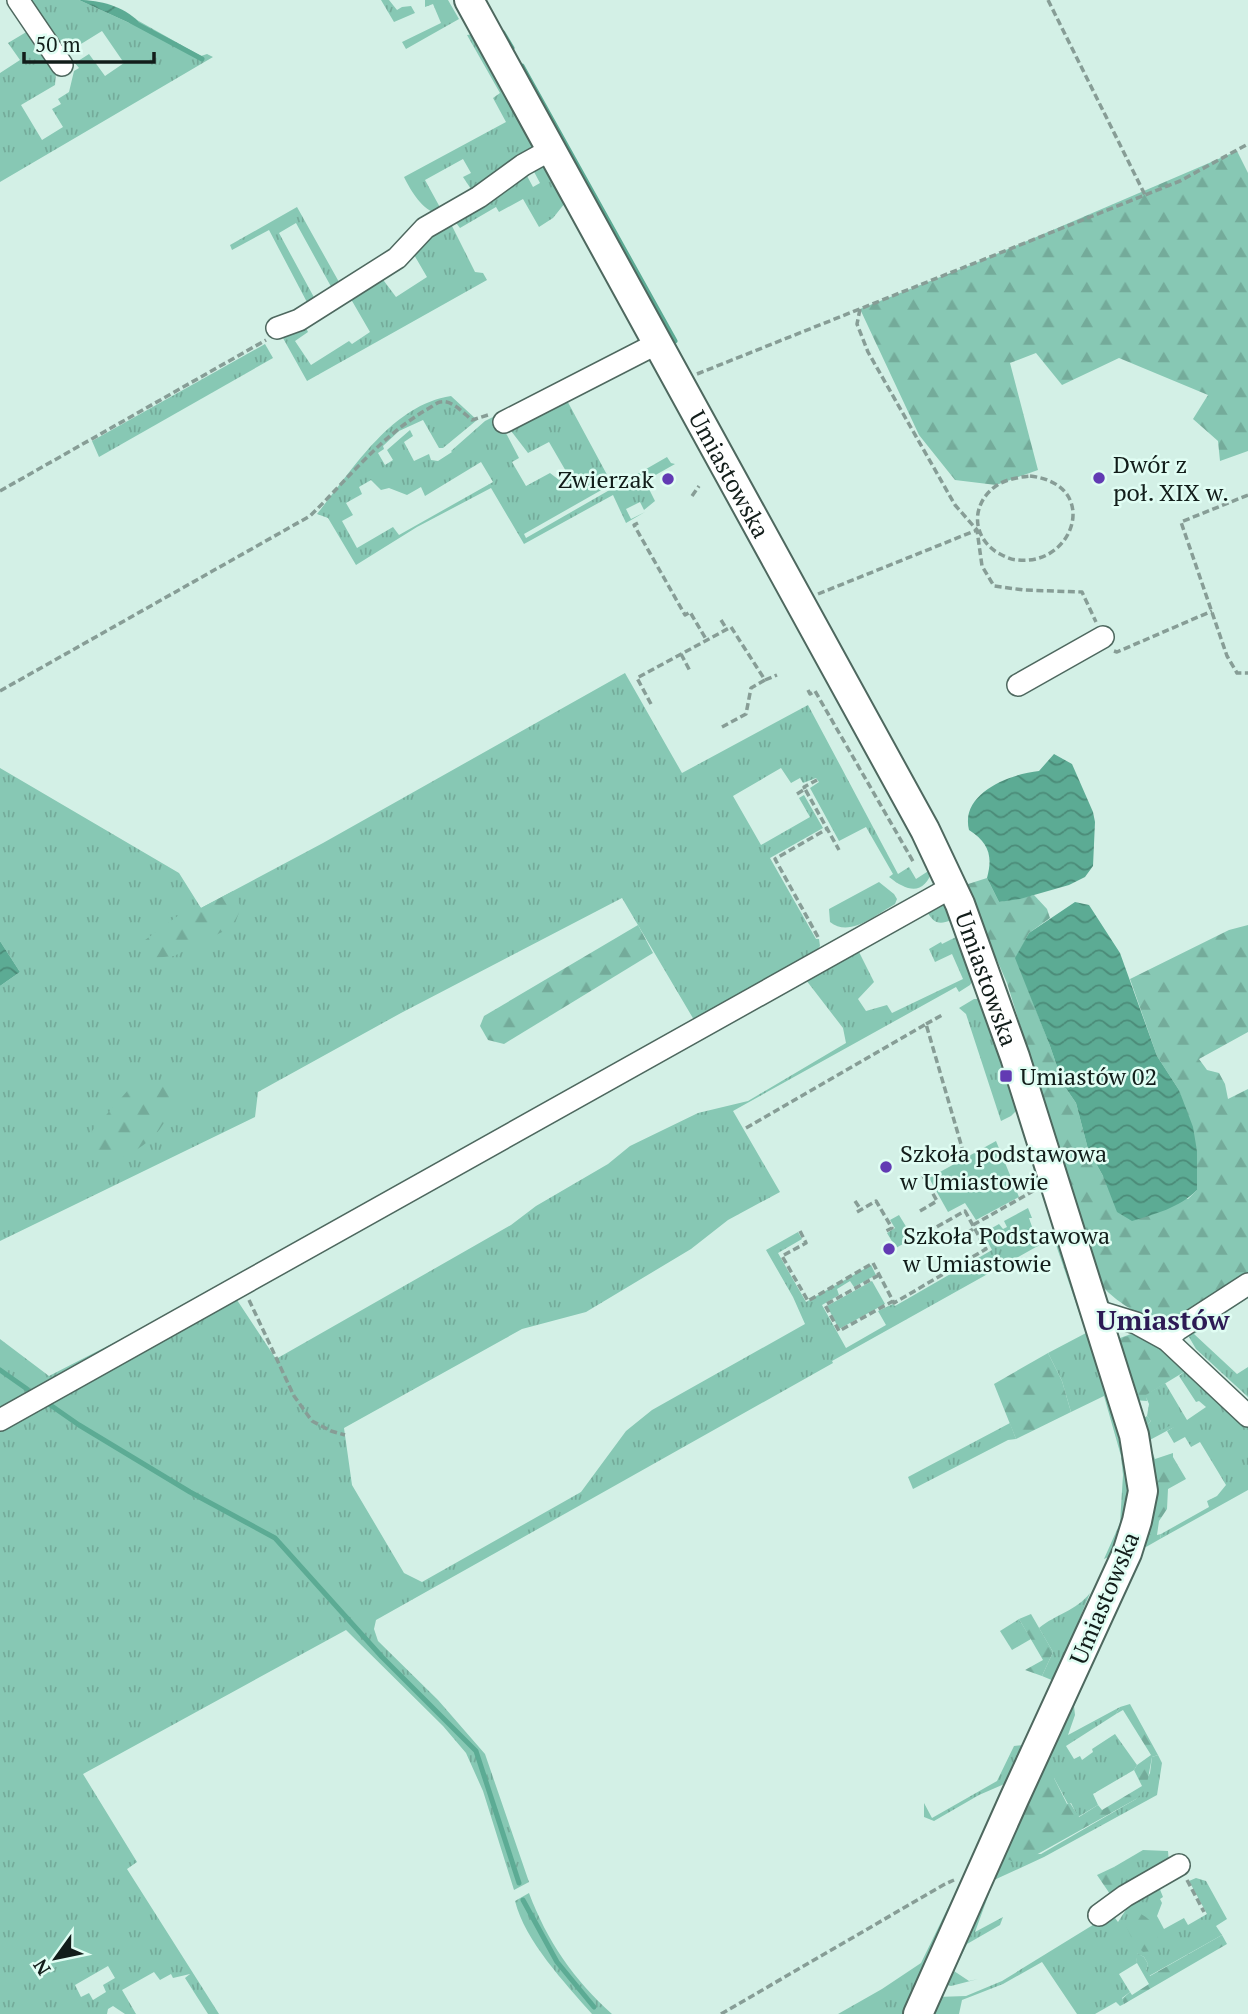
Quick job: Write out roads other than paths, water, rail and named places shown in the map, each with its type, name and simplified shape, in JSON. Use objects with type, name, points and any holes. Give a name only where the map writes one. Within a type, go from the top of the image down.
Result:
[{"type":"main road","name":"Umiastowska","points":[[469,0],[925,830],[952,887],[1015,1057],[1134,1435],[1143,1491],[1127,1553],[918,2014]]},
{"type":"street","points":[[18,0],[62,65]]},
{"type":"street","points":[[277,328],[299,320],[397,258],[425,228],[479,197],[523,165],[552,149]]},
{"type":"street","points":[[499,417],[658,343]]},
{"type":"street","points":[[1018,685],[1102,637]]},
{"type":"street","points":[[0,1420],[952,887]]},
{"type":"street","points":[[1167,1340],[1177,1330],[1248,1284]]},
{"type":"street","points":[[1097,1311],[1136,1324],[1167,1340],[1248,1416]]},
{"type":"street","points":[[1099,1915],[1125,1896],[1179,1865]]},
{"type":"water","points":[[79,0],[111,5],[139,22],[136,26]]},
{"type":"water","points":[[1054,754],[1072,764],[1093,812],[1093,866],[1085,877],[1069,885],[999,902],[987,878],[990,863],[988,851],[981,840],[969,830],[968,817],[972,806],[980,796],[1002,781],[1039,771]]},
{"type":"water","points":[[1075,902],[1089,905],[1120,953],[1157,1056],[1179,1090],[1193,1127],[1197,1151],[1197,1190],[1175,1206],[1132,1221],[1117,1212],[1103,1176],[1088,1149],[1076,1103],[1063,1084],[1015,958],[1029,933]]},
{"type":"water","points":[[0,941],[20,972],[0,986]]},
{"type":"waterway","points":[[131,21],[202,59]]},
{"type":"waterway","points":[[503,33],[512,48]]},
{"type":"waterway","points":[[522,66],[675,341]]},
{"type":"waterway","points":[[0,1370],[27,1389]]},
{"type":"waterway","points":[[46,1402],[190,1492],[275,1538],[382,1657],[476,1751],[519,1883]]},
{"type":"waterway","points":[[523,1900],[557,1962],[594,2007]]},
{"type":"place","name":"Dwór z poł. XIX w.","points":[[1099,478]]},
{"type":"place","name":"Zwierzak","points":[[668,479]]},
{"type":"place","name":"Umiastów 02","points":[[1006,1076]]},
{"type":"place","name":"Szkoła podstawowa w Umiastowie","points":[[886,1167]]},
{"type":"place","name":"Szkoła Podstawowa w Umiastowie","points":[[889,1249]]},
{"type":"district","name":"Umiastów","points":[[1163,1319]]}]
